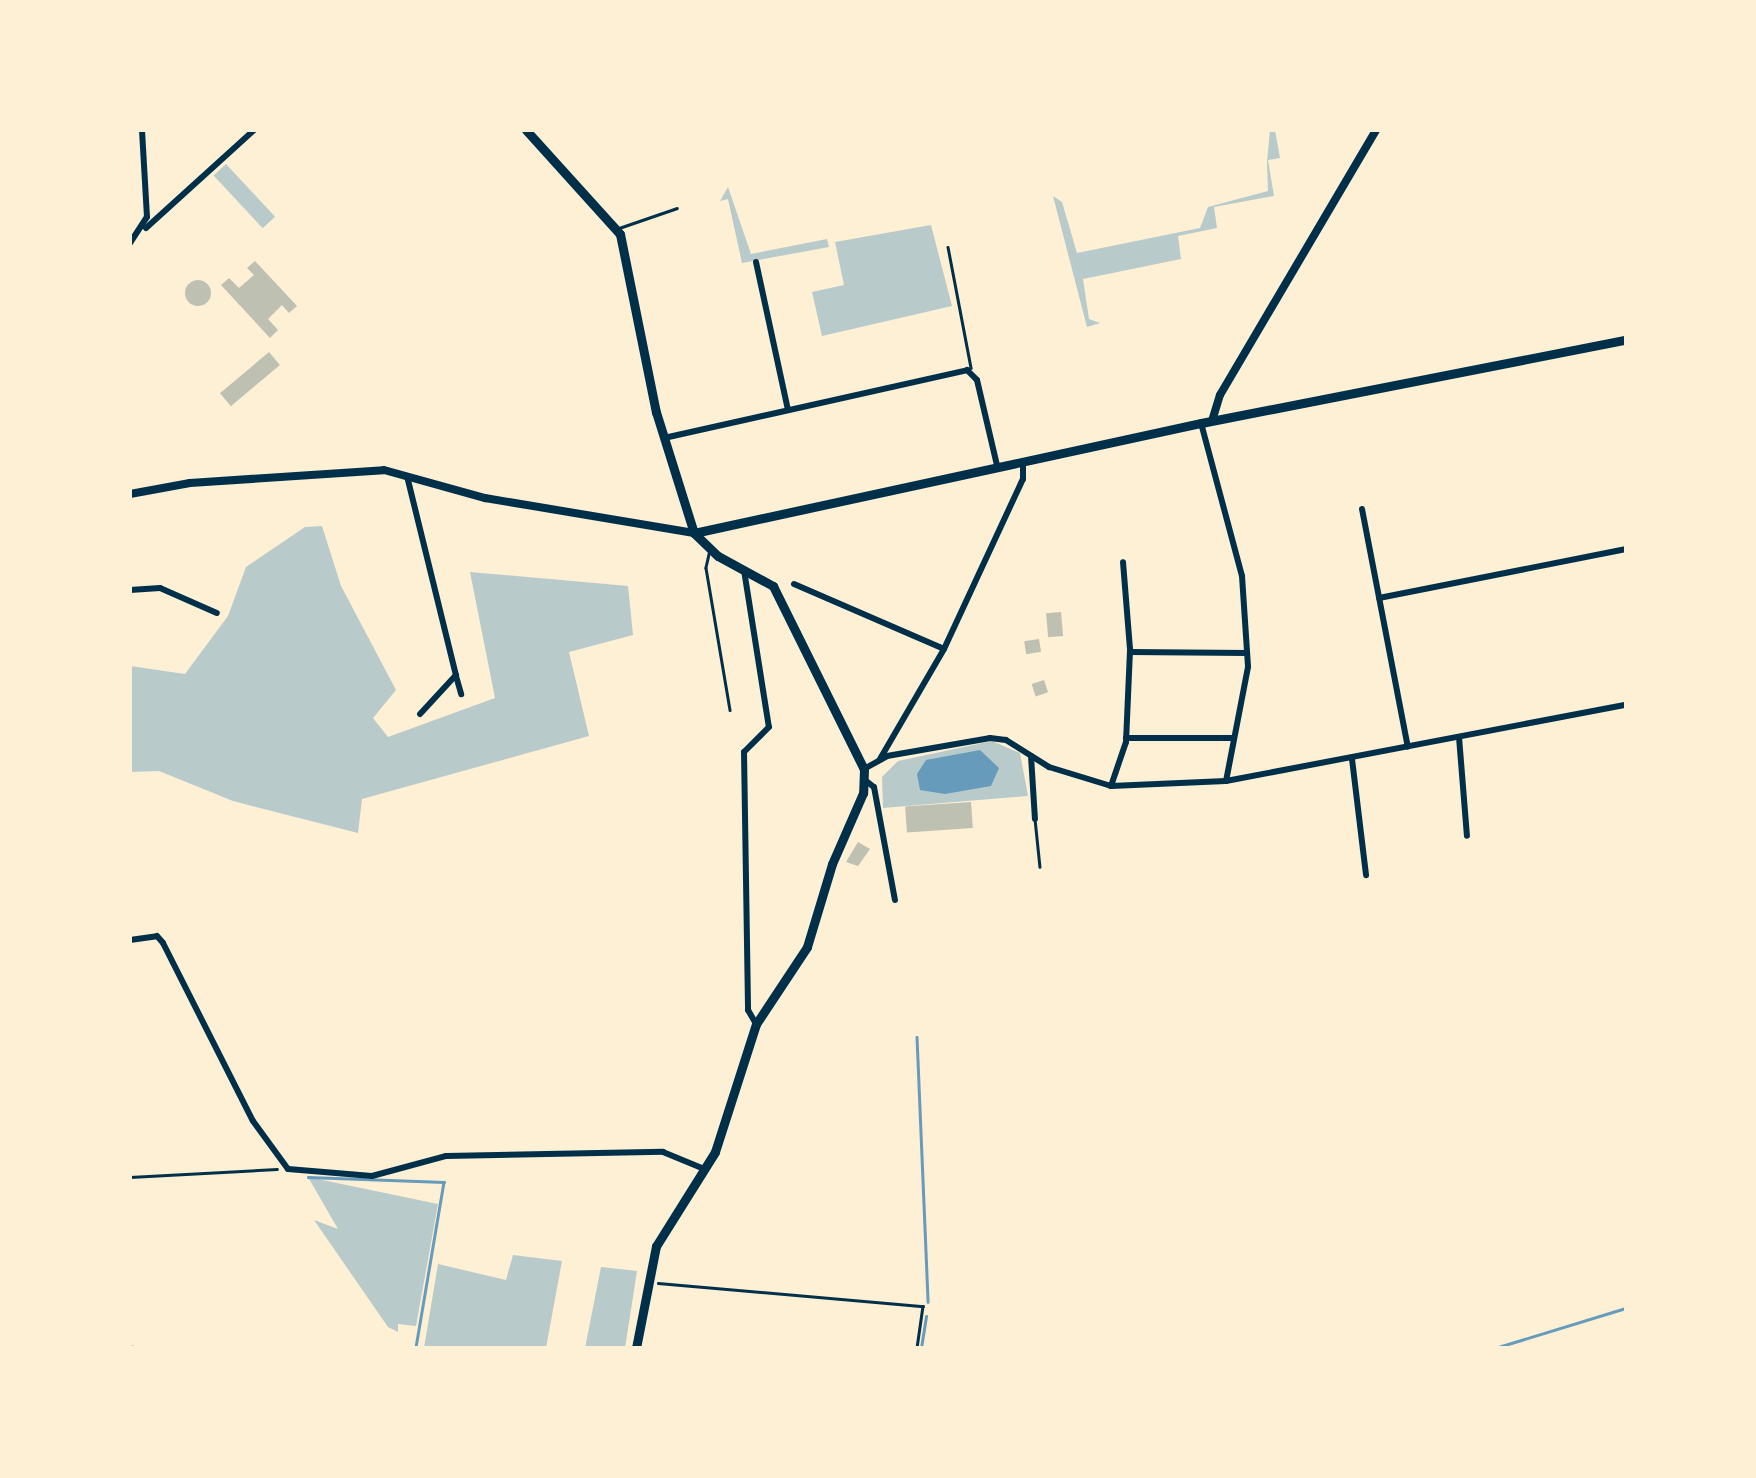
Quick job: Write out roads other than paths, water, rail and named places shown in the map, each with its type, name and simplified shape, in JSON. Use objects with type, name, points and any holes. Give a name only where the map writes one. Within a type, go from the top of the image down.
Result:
[{"type":"main road","points":[[526,130],[618,229],[663,438],[694,533],[710,550],[766,578],[779,594],[865,775],[808,948],[756,1024],[705,1170],[662,1232],[645,1280],[636,1348]]},
{"type":"main road","points":[[694,533],[997,465],[1626,340]]},
{"type":"street","points":[[142,130],[146,228]]},
{"type":"street","points":[[130,243],[254,130]]},
{"type":"street","points":[[1212,421],[1220,395],[1376,130]]},
{"type":"street","points":[[756,262],[788,410]]},
{"type":"street","points":[[663,438],[970,372],[997,465]]},
{"type":"street","points":[[1200,423],[1242,576],[1247,653],[1226,781]]},
{"type":"street","points":[[895,900],[874,787],[865,775],[880,759],[944,649],[1023,479],[1023,460]]},
{"type":"street","points":[[130,494],[236,479],[406,474],[485,498],[694,533]]},
{"type":"street","points":[[406,474],[462,694]]},
{"type":"street","points":[[1362,509],[1408,747]]},
{"type":"street","points":[[1379,598],[1626,549]]},
{"type":"street","points":[[1111,786],[1126,738],[1130,652],[1124,562]]},
{"type":"street","points":[[744,569],[769,727],[744,752],[748,1010],[756,1024]]},
{"type":"street","points":[[794,584],[944,649]]},
{"type":"street","points":[[130,590],[160,588],[218,613]]},
{"type":"street","points":[[1130,652],[1247,653]]},
{"type":"street","points":[[420,714],[456,675]]},
{"type":"street","points":[[880,759],[990,738],[1111,786],[1226,781],[1626,705]]},
{"type":"street","points":[[1460,737],[1468,836]]},
{"type":"street","points":[[1126,738],[1234,738]]},
{"type":"street","points":[[1031,756],[1034,819]]},
{"type":"street","points":[[1352,760],[1366,875]]},
{"type":"street","points":[[130,940],[158,936],[163,943],[254,1122],[288,1168],[372,1176],[446,1156],[663,1152],[705,1170]]},
{"type":"lane","points":[[618,229],[677,208]]},
{"type":"lane","points":[[948,247],[970,372]]},
{"type":"lane","points":[[710,550],[706,568],[730,710]]},
{"type":"lane","points":[[1034,819],[1040,868]]},
{"type":"water","points":[[980,750],[999,768],[991,786],[945,794],[920,790],[917,774],[926,760]]},
{"type":"waterway","points":[[917,1037],[928,1302]]},
{"type":"waterway","points":[[308,1177],[444,1182],[416,1348]]},
{"type":"waterway","points":[[1495,1348],[1626,1308]]},
{"type":"waterway","points":[[921,1348],[926,1316]]},
{"type":"waterway","points":[[130,1346],[139,1348]]}]
